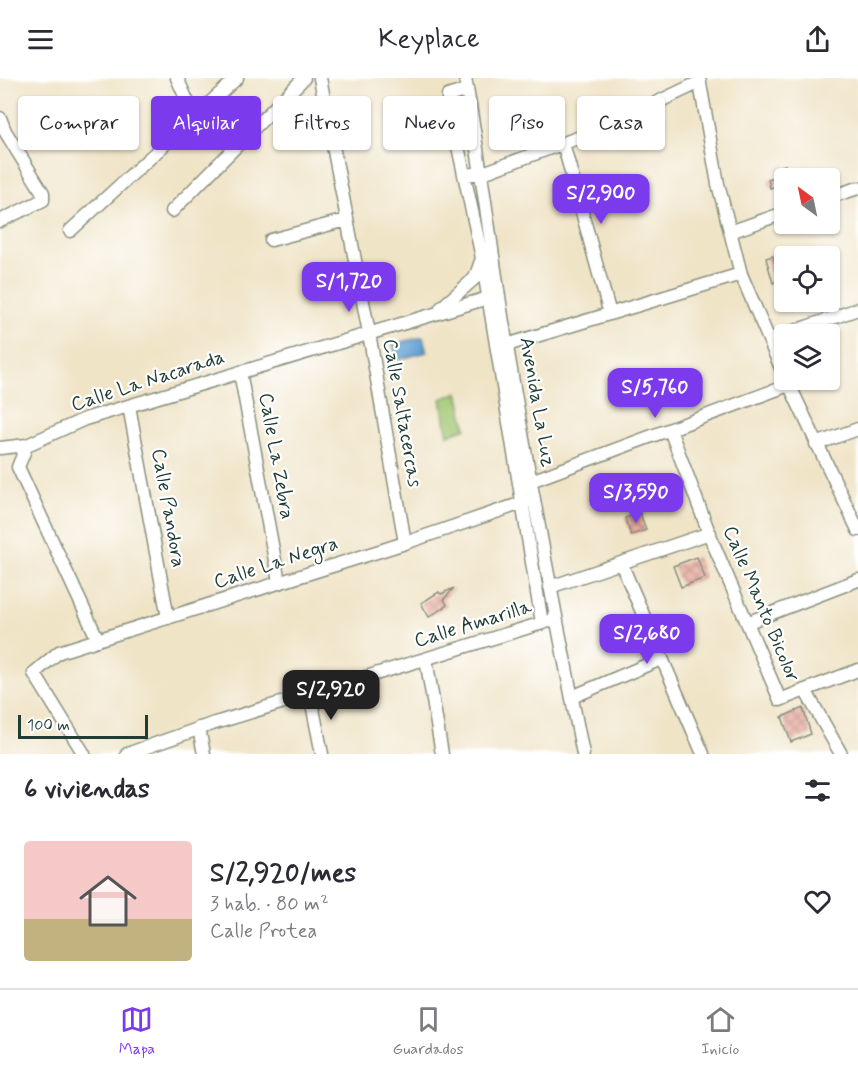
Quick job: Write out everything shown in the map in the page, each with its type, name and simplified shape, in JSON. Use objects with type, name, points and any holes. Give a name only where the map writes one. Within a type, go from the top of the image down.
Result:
[{"type":"street","points":[[177,78],[185,96]]},
{"type":"street","points":[[218,96],[237,78]]},
{"type":"street","points":[[172,211],[304,78]]},
{"type":"street","name":"Calle Saltacercas","points":[[320,78],[369,333],[405,543]]},
{"type":"street","points":[[565,142],[599,130],[700,80],[718,184],[741,274],[774,351]]},
{"type":"street","name":"Avenida La Luz","points":[[542,623],[521,503],[502,347],[492,235],[483,172],[466,84],[448,96],[448,100],[488,298],[502,347],[531,481],[583,754]]},
{"type":"street","points":[[0,118],[5,131],[43,194],[43,200],[0,221]]},
{"type":"street","points":[[70,231],[160,150]]},
{"type":"street","points":[[464,175],[483,172],[544,150]]},
{"type":"street","points":[[565,150],[610,314]]},
{"type":"street","points":[[840,194],[858,188]]},
{"type":"street","points":[[730,232],[774,217]]},
{"type":"street","points":[[271,240],[346,219]]},
{"type":"street","points":[[435,313],[475,278],[481,256],[492,235]]},
{"type":"street","points":[[502,347],[741,274]]},
{"type":"street","name":"Calle La Nacarada","points":[[0,447],[27,445],[85,419],[488,298]]},
{"type":"street","points":[[769,340],[858,309]]},
{"type":"street","name":"Calle La Zebra","points":[[240,372],[279,582]]},
{"type":"street","points":[[531,481],[670,430],[774,386]]},
{"type":"street","points":[[792,390],[858,530]]},
{"type":"street","name":"Calle Pandora","points":[[129,406],[168,618]]},
{"type":"street","points":[[816,444],[858,429]]},
{"type":"street","name":"Calle Manto Bicolor","points":[[670,430],[710,533],[780,700],[805,690],[841,754]]},
{"type":"street","points":[[27,445],[18,466],[98,640]]},
{"type":"street","name":"Calle La Negra","points":[[84,754],[34,673],[59,652],[405,543],[534,498]]},
{"type":"street","points":[[550,587],[710,533]]},
{"type":"street","points":[[621,563],[703,754]]},
{"type":"street","points":[[748,622],[858,580]]},
{"type":"street","name":"Calle Amarilla","points":[[127,754],[199,728],[556,619]]},
{"type":"street","points":[[426,658],[442,754]]},
{"type":"street","points":[[572,697],[661,659]]},
{"type":"street","points":[[805,690],[858,670]]},
{"type":"street","points":[[310,694],[322,754]]},
{"type":"street","points":[[199,728],[204,754]]},
{"type":"green space","points":[[458,392],[466,428],[448,435],[441,399]]},
{"type":"water","points":[[423,337],[427,352],[397,360],[393,344]]},
{"type":"building","points":[[774,177],[774,187],[770,188],[768,179]]},
{"type":"building","points":[[773,256],[774,259],[773,283],[766,258]]},
{"type":"building","points":[[640,513],[646,530],[631,535],[625,518]]},
{"type":"building","points":[[697,557],[705,578],[681,587],[673,566]]},
{"type":"building","points":[[454,588],[444,599],[447,605],[429,617],[421,603],[439,592],[441,594]]},
{"type":"building","points":[[803,708],[811,734],[791,742],[782,717]]}]
